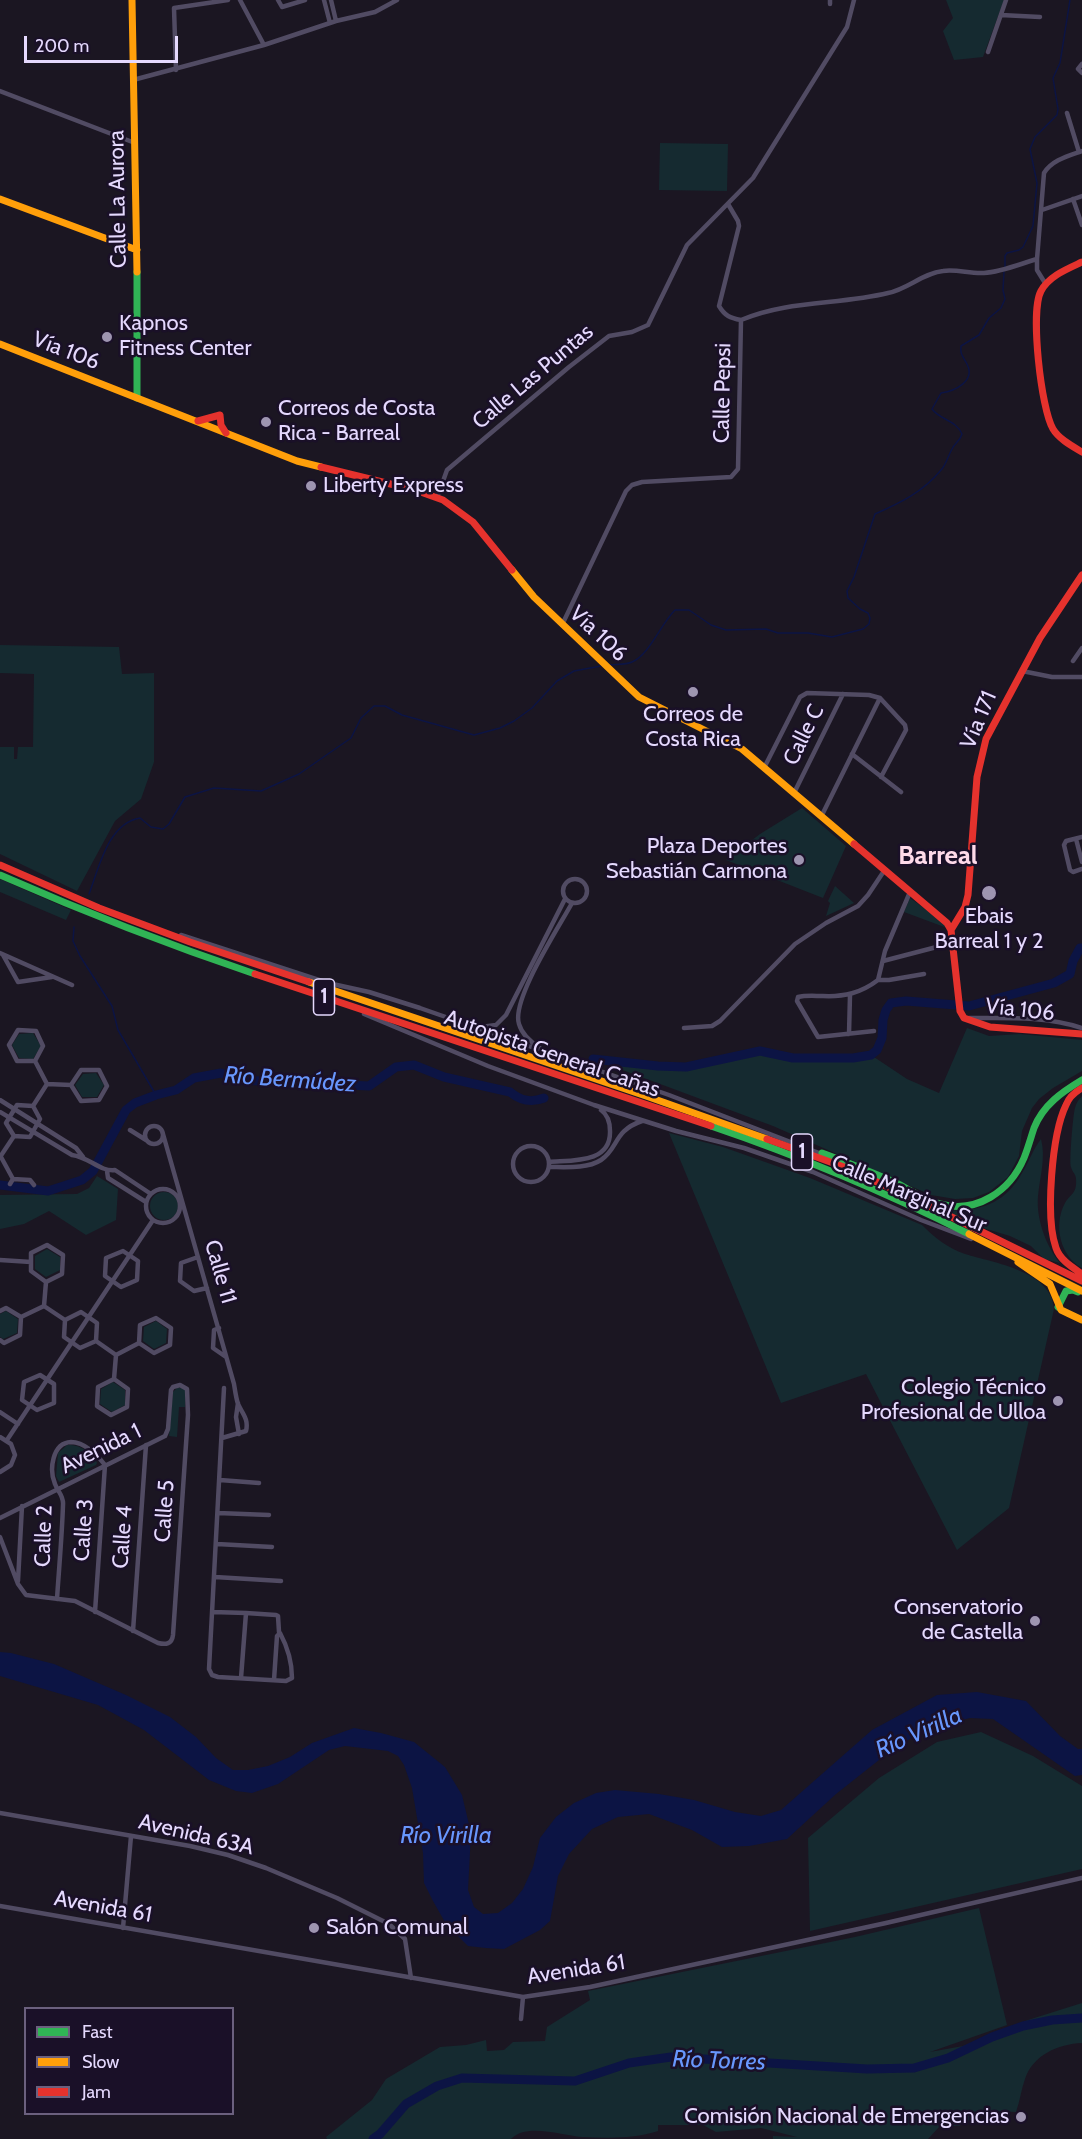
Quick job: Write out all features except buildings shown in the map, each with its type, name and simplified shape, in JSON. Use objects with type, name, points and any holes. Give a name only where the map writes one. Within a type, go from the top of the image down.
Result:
[{"type":"main road","name":"Calle La Aurora","points":[[132,0],[137,250],[137,398]]},
{"type":"main road","points":[[0,200],[137,250]]},
{"type":"main road","points":[[1082,262],[1046,283],[1038,297],[1036,315],[1040,367],[1048,418],[1053,430],[1082,452]]},
{"type":"main road","name":"Vía 106","points":[[0,344],[297,461],[416,490],[443,500],[473,522],[534,597],[639,697],[742,748],[795,791],[884,871],[947,922],[951,930],[960,1011],[963,1018],[975,1024],[990,1027],[1082,1034]]},
{"type":"main road","points":[[198,422],[220,415],[221,424],[226,433]]},
{"type":"main road","name":"Vía 171","points":[[951,930],[968,895],[973,825],[982,752],[996,717],[1040,638],[1082,575]]},
{"type":"main road","name":"Autopista General Cañas","points":[[0,863],[76,899],[139,923],[759,1135],[844,1167],[1082,1281]]},
{"type":"main road","name":"Autopista General Cañas","points":[[0,875],[73,907],[192,953],[763,1144],[864,1184],[938,1218],[1082,1292]]},
{"type":"main road","points":[[759,1135],[861,1168],[940,1204],[962,1206],[977,1204],[991,1198],[1009,1184],[1021,1165],[1043,1110],[1058,1096],[1082,1080]]},
{"type":"main road","points":[[1082,1088],[1069,1099],[1061,1117],[1052,1179],[1050,1215],[1051,1232],[1058,1251],[1066,1263],[1082,1274]]},
{"type":"main road","points":[[996,1249],[1046,1280],[1053,1288],[1058,1307],[1082,1320]]},
{"type":"main road","points":[[1058,1307],[1066,1291],[1082,1292]]},
{"type":"street","points":[[176,70],[174,8],[228,0]]},
{"type":"street","points":[[240,0],[264,45]]},
{"type":"street","points":[[278,0],[282,7],[305,0]]},
{"type":"street","points":[[324,0],[330,22]]},
{"type":"street","points":[[331,0],[336,21]]},
{"type":"street","points":[[133,80],[264,45],[330,22],[375,12],[397,0]]},
{"type":"street","name":"Calle Las Puntas","points":[[437,498],[447,470],[569,367],[609,336],[632,332],[648,325],[687,245],[753,178],[847,27],[854,0]]},
{"type":"street","points":[[988,52],[1006,0]]},
{"type":"street","points":[[1001,15],[1040,17]]},
{"type":"street","points":[[0,91],[135,144]]},
{"type":"street","points":[[1046,283],[1037,270],[1044,173],[1048,166],[1056,161],[1080,152],[1067,113]]},
{"type":"street","points":[[1042,210],[1082,196]]},
{"type":"street","points":[[1073,199],[1082,225]]},
{"type":"street","points":[[728,204],[739,226],[719,306],[729,318],[741,320]]},
{"type":"street","name":"Calle Pepsi","points":[[562,625],[626,491],[632,485],[642,482],[731,477],[738,469],[741,320],[759,312],[889,293],[906,287],[929,274],[942,271],[987,273],[1037,259]]},
{"type":"street","points":[[1073,661],[1082,648]]},
{"type":"street","points":[[1022,671],[1052,677],[1082,677]]},
{"type":"street","points":[[765,766],[800,697],[807,693],[843,694],[880,698],[905,725],[906,730],[881,777]]},
{"type":"street","name":"Calle C","points":[[795,791],[843,694]]},
{"type":"street","points":[[822,815],[880,698]]},
{"type":"street","points":[[852,754],[901,792]]},
{"type":"street","points":[[1082,862],[1079,838],[1066,841],[1064,845],[1070,870],[1073,872],[1082,869]]},
{"type":"street","points":[[684,1028],[715,1025],[795,944],[826,923],[858,906],[868,896],[884,871]]},
{"type":"street","points":[[475,1027],[496,1025],[506,1014],[565,899],[563,888],[567,882],[574,879],[581,881],[586,887],[587,894],[583,901],[572,903],[565,899]]},
{"type":"street","points":[[878,980],[885,951],[910,892]]},
{"type":"street","points":[[544,1051],[528,1039],[522,1031],[518,1018],[519,1005],[572,903]]},
{"type":"street","points":[[139,923],[475,1027],[669,1095],[819,1153]]},
{"type":"street","points":[[883,961],[952,944]]},
{"type":"street","points":[[1,954],[18,982],[55,976]]},
{"type":"street","points":[[1,954],[72,985]]},
{"type":"street","points":[[874,1031],[818,1036],[797,1001],[798,997],[849,994],[862,991],[878,980],[924,974]]},
{"type":"street","points":[[849,994],[849,1034]]},
{"type":"street","name":"Calle Marginal Sur","points":[[334,1000],[380,1022],[594,1105],[643,1121],[744,1148],[802,1168],[921,1220],[996,1249]]},
{"type":"street","points":[[963,1018],[1037,1019],[1082,1028]]},
{"type":"street","points":[[18,1030],[36,1031],[43,1046],[34,1061],[17,1061],[9,1045],[18,1030]]},
{"type":"street","points":[[34,1061],[46,1084]]},
{"type":"street","points":[[81,1070],[99,1070],[107,1086],[99,1100],[81,1101],[71,1085],[81,1070]]},
{"type":"street","points":[[46,1084],[71,1085]]},
{"type":"street","points":[[33,1106],[46,1084]]},
{"type":"street","points":[[0,1100],[76,1148],[84,1157],[106,1171],[115,1170],[151,1194]]},
{"type":"street","points":[[14,1136],[6,1123],[17,1105],[33,1106]]},
{"type":"street","points":[[549,1165],[587,1159],[602,1152],[610,1137],[610,1124],[604,1112],[594,1105]]},
{"type":"street","points":[[14,1136],[30,1137],[40,1119],[33,1106]]},
{"type":"street","points":[[0,1112],[72,1155],[84,1157]]},
{"type":"street","points":[[549,1165],[595,1163],[606,1155],[619,1135],[627,1128],[643,1121]]},
{"type":"street","points":[[130,1130],[147,1141],[153,1144],[159,1143],[163,1134],[158,1127],[150,1128],[145,1135],[147,1141]]},
{"type":"street","name":"Calle 11","points":[[163,1134],[219,1328],[238,1403]]},
{"type":"street","points":[[14,1136],[1,1157],[11,1181],[30,1179],[34,1185]]},
{"type":"street","points":[[534,1147],[544,1152],[549,1165],[544,1177],[539,1181],[528,1182],[514,1173],[513,1161],[523,1148],[534,1147]]},
{"type":"street","points":[[106,1171],[108,1178],[146,1202]]},
{"type":"street","name":"Calle 11","points":[[173,1191],[176,1178]]},
{"type":"street","points":[[159,1189],[173,1191],[181,1206],[177,1216],[174,1220],[165,1223],[153,1220],[147,1213],[146,1202],[151,1194],[159,1189]]},
{"type":"street","name":"Calle 11","points":[[177,1216],[189,1225]]},
{"type":"street","points":[[7,1440],[153,1220]]},
{"type":"street","points":[[47,1245],[63,1255],[62,1274],[46,1282],[31,1271],[31,1262],[32,1253],[47,1245]]},
{"type":"street","points":[[123,1251],[138,1261],[137,1280],[121,1287],[113,1281],[105,1276],[106,1258],[123,1251]]},
{"type":"street","points":[[198,1257],[181,1263],[180,1281],[194,1292],[207,1288]]},
{"type":"street","points":[[0,1260],[31,1262]]},
{"type":"street","points":[[44,1306],[46,1282]]},
{"type":"street","points":[[21,1317],[44,1306]]},
{"type":"street","points":[[44,1306],[65,1320]]},
{"type":"street","points":[[0,1311],[6,1308],[21,1317]]},
{"type":"street","points":[[65,1320],[81,1312],[89,1317],[97,1323],[96,1341]]},
{"type":"street","points":[[0,1340],[4,1343],[20,1335],[21,1317]]},
{"type":"street","points":[[156,1318],[171,1328],[170,1345],[154,1353],[139,1343],[140,1325],[156,1318]]},
{"type":"street","points":[[65,1320],[64,1337],[80,1348],[96,1341]]},
{"type":"street","name":"Calle 11","points":[[219,1328],[214,1330],[213,1348],[227,1358]]},
{"type":"street","points":[[96,1341],[116,1355]]},
{"type":"street","points":[[116,1355],[139,1343]]},
{"type":"street","points":[[114,1379],[116,1355]]},
{"type":"street","points":[[40,1375],[54,1384],[54,1403],[37,1410],[30,1405],[22,1400],[24,1382],[40,1375]]},
{"type":"street","points":[[114,1379],[128,1389],[127,1407],[111,1415],[97,1406],[98,1387],[114,1379]]},
{"type":"street","name":"Avenida 1","points":[[0,1518],[160,1439],[167,1432],[171,1390],[180,1385]]},
{"type":"street","name":"Calle 5","points":[[133,1631],[164,1645],[172,1640],[173,1635],[188,1415],[187,1389],[180,1385]]},
{"type":"street","points":[[213,1612],[276,1615],[279,1632],[289,1656],[292,1678],[286,1681],[214,1676],[209,1669],[224,1388]]},
{"type":"street","points":[[238,1403],[236,1417],[239,1434]]},
{"type":"street","points":[[222,1438],[246,1431],[247,1425],[243,1411],[238,1403]]},
{"type":"street","points":[[0,1412],[18,1424]]},
{"type":"street","points":[[0,1437],[7,1440],[14,1449],[14,1460],[7,1469],[0,1472]]},
{"type":"street","name":"Calle 2","points":[[57,1599],[63,1503],[53,1474],[54,1457],[62,1444],[74,1442],[94,1453],[105,1465]]},
{"type":"street","name":"Calle 4","points":[[133,1631],[146,1445]]},
{"type":"street","name":"Calle 3","points":[[95,1612],[105,1465]]},
{"type":"street","points":[[220,1480],[259,1483]]},
{"type":"street","points":[[18,1584],[22,1506]]},
{"type":"street","points":[[218,1513],[269,1515]]},
{"type":"street","points":[[0,1537],[18,1584],[26,1595],[75,1601],[133,1631]]},
{"type":"street","points":[[217,1544],[272,1547]]},
{"type":"street","points":[[215,1577],[281,1581]]},
{"type":"street","points":[[241,1678],[246,1613]]},
{"type":"street","points":[[274,1680],[279,1632]]},
{"type":"street","name":"Avenida 63A","points":[[0,1813],[190,1846],[247,1861],[355,1907],[388,1924],[405,1939],[411,1978]]},
{"type":"street","points":[[123,1928],[131,1836]]},
{"type":"street","name":"Avenida 61","points":[[0,1906],[523,1997],[613,1982],[1082,1878]]},
{"type":"street","points":[[521,2019],[523,1997]]},
{"type":"shaded area","points":[[946,0],[1004,0],[983,57],[954,60],[943,31],[953,18]]},
{"type":"shaded area","points":[[660,143],[728,144],[727,191],[659,190]]},
{"type":"shaded area","points":[[0,645],[119,647],[122,674],[154,673],[154,762],[141,799],[115,821],[77,891],[0,854],[0,747],[14,747],[14,759],[17,759],[18,747],[33,747],[34,674],[0,673]]},
{"type":"shaded area","points":[[802,808],[846,846],[823,898],[726,860],[760,834]]},
{"type":"shaded area","points":[[0,879],[71,910],[66,920],[0,892]]},
{"type":"shaded area","points":[[835,886],[854,903],[826,916],[830,903],[828,901]]},
{"type":"shaded area","points":[[910,898],[946,924],[947,928],[904,912]]},
{"type":"shaded area","points":[[967,1028],[989,1036],[1020,1034],[1082,1040],[1082,1071],[1039,1099],[1032,1108],[1022,1131],[1019,1156],[1008,1177],[989,1192],[973,1198],[955,1199],[931,1195],[773,1126],[593,1059],[686,1067],[760,1051],[793,1058],[853,1058],[871,1055],[907,1079],[939,1093]]},
{"type":"shaded area","points":[[33,1033],[41,1046],[33,1059],[19,1058],[12,1045],[19,1034]]},
{"type":"shaded area","points":[[96,1073],[104,1085],[97,1097],[82,1097],[75,1085],[83,1074]]},
{"type":"shaded area","points":[[1082,1096],[1082,1268],[1068,1256],[1059,1230],[1061,1212],[1076,1188],[1076,1177],[1071,1164],[1073,1119],[1075,1108]]},
{"type":"shaded area","points":[[669,1133],[723,1147],[810,1178],[922,1225],[942,1242],[959,1252],[1005,1265],[1033,1277],[1051,1296],[1054,1309],[1009,1508],[957,1550],[866,1374],[781,1403]]},
{"type":"shaded area","points":[[1041,1139],[1043,1160],[1038,1196],[1040,1223],[1046,1240],[1060,1263],[1044,1259],[1031,1246],[1010,1236],[983,1228],[945,1210],[980,1207],[999,1199],[1015,1184]]},
{"type":"shaded area","points":[[97,1176],[118,1189],[116,1220],[86,1235],[49,1211],[24,1224],[0,1229],[0,1195],[77,1194],[89,1188]]},
{"type":"shaded area","points":[[164,1192],[174,1196],[178,1206],[174,1216],[164,1220],[154,1216],[150,1206],[154,1196]]},
{"type":"shaded area","points":[[47,1249],[60,1257],[60,1270],[46,1277],[35,1269],[35,1256]]},
{"type":"shaded area","points":[[6,1311],[18,1319],[17,1333],[3,1339],[0,1337],[0,1314]]},
{"type":"shaded area","points":[[156,1321],[167,1329],[166,1343],[154,1349],[143,1341],[144,1327]]},
{"type":"shaded area","points":[[113,1382],[125,1390],[125,1405],[112,1412],[100,1404],[101,1389]]},
{"type":"shaded area","points":[[177,1388],[186,1391],[185,1407],[179,1407],[177,1437],[169,1436],[173,1392]]},
{"type":"shaded area","points":[[67,1445],[85,1450],[93,1455],[97,1463],[59,1482],[56,1476],[58,1453]]},
{"type":"shaded area","points":[[981,1732],[1033,1756],[1082,1786],[1082,1869],[810,1931],[808,1838],[879,1778],[937,1742]]},
{"type":"shaded area","points":[[979,1908],[1007,2025],[930,2052],[963,2046],[1028,2020],[1082,2003],[1082,2043],[1048,2052],[1034,2063],[1025,2079],[1016,2112],[985,2111],[959,2126],[940,2126],[928,2139],[773,2139],[773,2136],[797,2137],[761,2128],[716,2132],[703,2125],[658,2125],[658,2131],[621,2137],[583,2137],[546,2131],[526,2131],[511,2139],[327,2139],[326,2137],[372,2100],[386,2079],[440,2047],[466,2045],[486,2040],[487,2051],[504,2050],[513,2042],[545,2041],[547,2027],[590,2000],[588,1991],[855,1937]]},
{"type":"water","name":"Río Virilla","points":[[0,1652],[54,1664],[170,1717],[233,1770],[268,1766],[290,1757],[312,1743],[354,1728],[414,1742],[445,1767],[462,1795],[471,1833],[468,1890],[474,1907],[483,1914],[498,1913],[512,1903],[523,1889],[533,1867],[540,1838],[556,1817],[574,1803],[596,1793],[615,1790],[694,1800],[735,1812],[761,1816],[781,1810],[872,1730],[937,1695],[977,1692],[1026,1701],[1060,1736],[1078,1749],[1082,1749],[1082,1775],[1075,1776],[993,1719],[970,1718],[923,1730],[879,1760],[836,1794],[787,1839],[749,1846],[722,1847],[692,1830],[649,1814],[618,1817],[592,1829],[569,1854],[558,1876],[550,1921],[540,1930],[504,1949],[468,1946],[446,1924],[424,1883],[423,1853],[412,1788],[404,1765],[398,1756],[388,1751],[345,1746],[329,1750],[278,1784],[252,1793],[236,1791],[209,1780],[144,1730],[98,1705],[0,1676]]},
{"type":"waterway","points":[[1005,267],[1007,253],[1023,247],[1033,226],[1037,183],[1030,149],[1035,137],[1057,115],[1053,78],[1060,63],[1070,0]]},
{"type":"waterway","points":[[608,665],[627,664],[638,658],[650,646],[675,610],[689,610],[711,625],[726,630],[766,629],[778,633],[808,633],[832,637],[863,629],[869,624],[868,613],[848,598],[847,591],[875,514],[927,485],[943,468],[961,436],[956,426],[932,409],[941,393],[963,384],[969,375],[967,364],[961,354],[961,346],[979,335],[989,318],[1001,308],[1005,299],[1004,272]]},
{"type":"waterway","points":[[89,894],[112,837],[129,822],[140,818],[151,827],[163,829],[169,824],[185,797],[214,788],[261,791],[299,774],[351,738],[361,718],[374,706],[385,706],[402,715],[474,735],[500,728],[514,721],[532,708],[557,681],[574,671],[601,666]]},
{"type":"waterway","points":[[74,927],[73,941],[80,956],[112,1006],[118,1030],[156,1095]]},
{"type":"waterway","name":"Río Bermúdez","points":[[593,1059],[686,1067],[760,1051],[793,1058],[853,1058],[871,1055],[877,1050],[882,1038],[883,1020],[891,1003],[906,1001],[969,1006],[1054,983],[1070,974],[1073,961],[1082,948]]},
{"type":"waterway","name":"Río Bermúdez","points":[[0,1185],[48,1191],[82,1180],[93,1171],[126,1110],[135,1103],[176,1090],[194,1078],[221,1073],[239,1080],[369,1086],[396,1067],[414,1065],[444,1077],[510,1092],[526,1100],[544,1098]]},
{"type":"waterway","name":"Río Torres","points":[[373,2139],[406,2104],[437,2086],[462,2078],[575,2081],[629,2063],[671,2057],[867,2069],[914,2068],[948,2058],[992,2037],[1023,2026],[1052,2020],[1082,2018]]},
{"type":"traffic: fast","points":[[137,272],[137,398]]},
{"type":"traffic: fast","points":[[0,875],[127,928],[255,974]]},
{"type":"traffic: fast","points":[[822,1153],[894,1182],[940,1204],[967,1206],[979,1203],[1001,1190],[1018,1170],[1042,1112],[1060,1094],[1082,1080]]},
{"type":"traffic: fast","points":[[711,1126],[842,1176],[969,1234]]},
{"type":"traffic: fast","points":[[1058,1307],[1066,1291],[1078,1292]]},
{"type":"traffic: slow","points":[[132,0],[137,272]]},
{"type":"traffic: slow","points":[[0,199],[137,250]]},
{"type":"traffic: slow","points":[[0,344],[297,461],[321,467]]},
{"type":"traffic: slow","points":[[512,570],[534,597],[639,697],[742,749],[854,844]]},
{"type":"traffic: slow","points":[[309,982],[767,1139]]},
{"type":"traffic: slow","points":[[969,1234],[1082,1291]]},
{"type":"traffic: slow","points":[[1018,1262],[1050,1284],[1061,1310],[1082,1320]]},
{"type":"traffic: jam","points":[[1082,262],[1059,274],[1044,286],[1038,302],[1037,318],[1038,360],[1049,418],[1053,429],[1059,436],[1082,452]]},
{"type":"traffic: jam","points":[[198,421],[220,415],[221,425],[226,433]]},
{"type":"traffic: jam","points":[[321,467],[415,490],[443,500],[473,522],[512,570]]},
{"type":"traffic: jam","points":[[951,930],[965,907],[968,895],[977,777],[986,739],[1040,638],[1082,575]]},
{"type":"traffic: jam","points":[[854,844],[947,923],[951,930],[960,1011],[964,1018],[990,1027],[1082,1034]]},
{"type":"traffic: jam","points":[[0,865],[99,908],[190,942],[309,982]]},
{"type":"traffic: jam","points":[[255,974],[711,1126]]},
{"type":"traffic: jam","points":[[1082,1088],[1069,1100],[1061,1118],[1054,1155],[1051,1197],[1051,1217],[1056,1248],[1063,1260],[1082,1274]]},
{"type":"traffic: jam","points":[[767,1139],[844,1167],[1082,1281]]},
{"type":"place","name":"Kapnos Fitness Center","points":[[107,337]]},
{"type":"place","name":"Correos de Costa Rica - Barreal","points":[[266,422]]},
{"type":"place","name":"Liberty Express","points":[[311,486]]},
{"type":"place","name":"Correos de Costa Rica","points":[[693,692]]},
{"type":"place","name":"Plaza Deportes Sebastián Carmona","points":[[799,860]]},
{"type":"place","name":"Ebais Barreal 1 y 2","points":[[989,893]]},
{"type":"place","name":"Colegio Técnico Profesional de Ulloa","points":[[1058,1401]]},
{"type":"place","name":"Conservatorio de Castella","points":[[1035,1621]]},
{"type":"place","name":"Salón Comunal","points":[[314,1928]]},
{"type":"place","name":"Comisión Nacional de Emergencias","points":[[1021,2117]]},
{"type":"district","name":"Barreal","points":[[938,856]]}]
